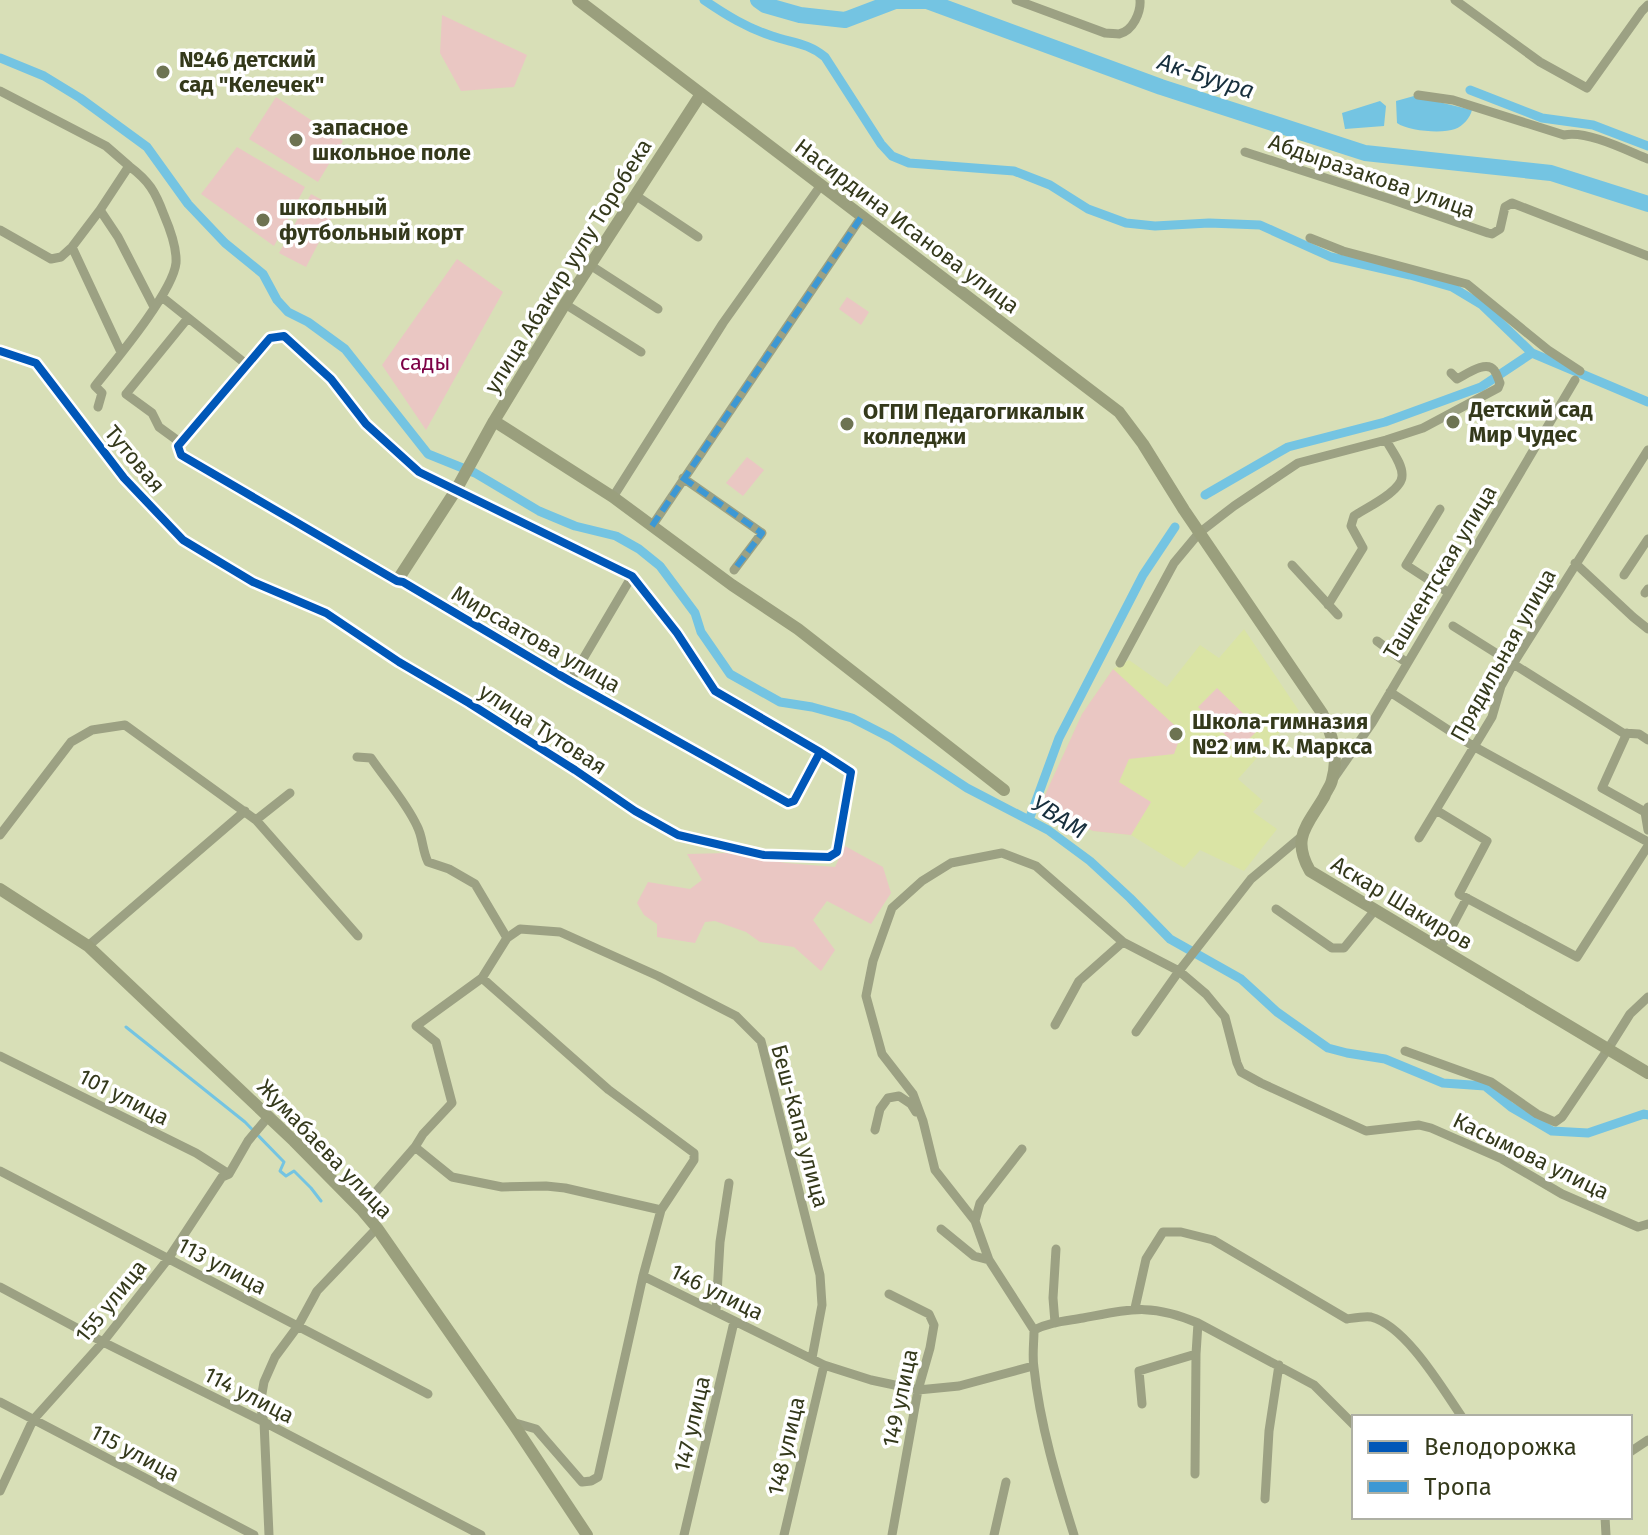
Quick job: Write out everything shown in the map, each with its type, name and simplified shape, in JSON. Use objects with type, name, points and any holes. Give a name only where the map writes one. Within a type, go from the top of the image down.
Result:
[{"type":"street","name":"Насирдина Исанова улица","points":[[578,0],[1119,412],[1197,530]]},
{"type":"street","points":[[1016,0],[1105,33],[1119,34],[1128,30],[1138,16],[1140,0]]},
{"type":"street","points":[[1455,0],[1540,62],[1587,88],[1648,5]]},
{"type":"street","points":[[0,91],[106,146],[143,176],[155,191],[172,234],[176,263],[162,297],[95,386],[102,393],[98,407]]},
{"type":"street","name":"улица Абакир уулу Торобека","points":[[701,94],[565,304],[494,421],[613,497],[732,585],[798,629],[1004,790]]},
{"type":"street","points":[[1418,95],[1453,100],[1564,135],[1573,133],[1648,159]]},
{"type":"street","name":"Абдыразакова улица","points":[[1245,152],[1485,233],[1492,234],[1500,229],[1505,207],[1512,203],[1648,256]]},
{"type":"street","points":[[0,230],[51,259],[61,257],[100,210],[129,166]]},
{"type":"street","points":[[613,497],[723,323],[821,185]]},
{"type":"street","points":[[635,195],[698,237]]},
{"type":"street","points":[[100,210],[118,237],[154,307]]},
{"type":"street","points":[[652,526],[862,216]]},
{"type":"street","name":"Ташкентская улица","points":[[1310,238],[1343,251],[1467,284],[1578,375],[1390,692],[1332,781]]},
{"type":"street","points":[[72,247],[121,352]]},
{"type":"street","points":[[590,265],[658,309]]},
{"type":"street","points":[[162,297],[246,364]]},
{"type":"street","points":[[565,304],[641,352]]},
{"type":"street","points":[[188,318],[126,394],[152,413],[159,427],[181,443],[270,338],[284,336],[331,379],[366,424],[419,472],[458,486],[632,576],[677,633],[715,691],[820,752]]},
{"type":"street","name":"Тутовая","points":[[0,351],[36,363],[124,478],[183,540],[253,582]]},
{"type":"street","points":[[1120,663],[1174,563],[1197,530],[1298,463],[1423,428],[1498,388],[1500,383],[1491,367],[1485,366],[1457,379],[1451,373]]},
{"type":"street","points":[[397,581],[458,486],[494,421]]},
{"type":"street","points":[[1328,605],[1363,548],[1351,526],[1354,516],[1398,487],[1403,476],[1386,440]]},
{"type":"street","name":"Мирсаатова улица","points":[[181,443],[178,446],[181,455],[570,681],[788,803],[794,801],[820,752]]},
{"type":"street","name":"Прядильная улица","points":[[1419,838],[1492,717],[1501,686],[1513,664],[1575,563],[1645,460],[1648,450]]},
{"type":"street","points":[[683,478],[762,533],[734,570]]},
{"type":"street","points":[[1440,509],[1406,565],[1449,593]]},
{"type":"street","points":[[1136,1032],[1251,879],[1301,837],[1332,781],[1335,759],[1331,730],[1322,713],[1197,530]]},
{"type":"street","points":[[1624,575],[1648,539]]},
{"type":"street","points":[[1575,563],[1648,629]]},
{"type":"street","points":[[1292,565],[1338,615]]},
{"type":"street","name":"Мирсаатова улица","points":[[570,681],[632,576]]},
{"type":"street","name":"улица Тутовая","points":[[253,582],[326,613],[635,811],[678,835],[764,855],[829,857],[837,852],[851,772],[820,752]]},
{"type":"street","points":[[1453,626],[1623,733],[1639,734],[1648,740]]},
{"type":"street","points":[[1377,641],[1407,663]]},
{"type":"street","points":[[1390,692],[1473,746],[1648,844],[1577,957],[1459,894],[1487,841],[1436,810]]},
{"type":"street","points":[[0,835],[71,742],[92,730],[125,725],[256,820],[358,936]]},
{"type":"street","points":[[1627,733],[1602,788],[1647,809],[1648,830]]},
{"type":"street","points":[[357,757],[371,758],[398,796],[419,828],[428,862],[449,869],[475,884],[507,938],[482,978],[416,1026],[436,1042],[452,1103],[361,1209]]},
{"type":"street","points":[[256,820],[290,793]]},
{"type":"street","points":[[88,946],[245,811]]},
{"type":"street","name":"Аскар Шакиров","points":[[1301,837],[1302,856],[1310,871],[1648,1073]]},
{"type":"street","name":"Касымова улица","points":[[1034,1330],[989,1260],[975,1221],[935,1170],[913,1094],[882,1054],[866,996],[873,961],[892,908],[922,881],[951,863],[1002,853],[1036,866],[1123,942],[1181,969],[1225,1017],[1241,1072],[1366,1131],[1419,1125],[1431,1128],[1502,1159],[1562,1194],[1638,1227],[1648,1224]]},
{"type":"street","name":"Жумабаева улица","points":[[0,889],[88,946],[361,1209],[512,1422],[587,1535]]},
{"type":"street","points":[[1440,949],[1467,898]]},
{"type":"street","points":[[1276,909],[1332,948],[1344,948],[1375,910]]},
{"type":"street","name":"Беш-Капа улица","points":[[507,938],[520,929],[560,932],[658,976],[736,1016],[761,1041],[820,1275],[822,1305],[812,1358]]},
{"type":"street","points":[[1055,1025],[1079,981],[1123,942]]},
{"type":"street","points":[[482,978],[609,1090],[694,1153],[694,1160],[661,1210],[643,1276]]},
{"type":"street","points":[[1405,1051],[1491,1082],[1537,1114],[1555,1122],[1562,1117],[1630,1014],[1648,997]]},
{"type":"street","name":"101 улица","points":[[0,1056],[196,1153],[229,1174]]},
{"type":"street","points":[[875,1130],[880,1109],[888,1098],[899,1096],[911,1104],[923,1121]]},
{"type":"street","name":"155 улица","points":[[0,1491],[33,1420],[103,1342],[168,1259],[222,1177],[229,1174],[268,1117]]},
{"type":"street","points":[[415,1147],[452,1177],[502,1187],[565,1188],[661,1210]]},
{"type":"street","points":[[975,1221],[980,1203],[993,1183],[1022,1149]]},
{"type":"street","name":"113 улица","points":[[0,1171],[428,1394]]},
{"type":"street","points":[[716,1311],[720,1242],[729,1183]]},
{"type":"street","points":[[269,1535],[264,1422],[260,1405],[264,1382],[275,1357],[298,1326],[317,1291],[377,1228]]},
{"type":"street","points":[[941,1229],[974,1256],[989,1260]]},
{"type":"street","points":[[1135,1308],[1146,1259],[1163,1232],[1181,1232],[1213,1240],[1347,1319],[1369,1316],[1390,1325],[1422,1359],[1461,1415]]},
{"type":"street","points":[[1055,1323],[1056,1249]]},
{"type":"street","name":"146 улица","points":[[512,1422],[536,1429],[582,1482],[598,1477],[643,1276],[824,1365],[871,1380],[918,1390],[959,1386],[1033,1366]]},
{"type":"street","name":"114 улица","points":[[0,1287],[481,1535]]},
{"type":"street","name":"149 улица","points":[[889,1294],[929,1314],[934,1325],[918,1390],[892,1535]]},
{"type":"street","points":[[1074,1535],[1044,1425],[1033,1366],[1034,1330],[1135,1308],[1178,1315],[1314,1385],[1352,1423]]},
{"type":"street","name":"147 улица","points":[[684,1535],[734,1322]]},
{"type":"street","points":[[1195,1474],[1198,1323]]},
{"type":"street","points":[[1142,1404],[1139,1371],[1196,1354]]},
{"type":"street","name":"148 улица","points":[[784,1535],[824,1365]]},
{"type":"street","points":[[1265,1499],[1269,1431],[1279,1365]]},
{"type":"street","name":"115 улица","points":[[0,1402],[254,1535]]},
{"type":"street","points":[[994,1535],[1006,1482]]},
{"type":"shaded area","name":"Школа-гимназия №2 им. К. Маркса","points":[[1244,629],[1299,711],[1238,779],[1263,801],[1253,812],[1277,829],[1244,871],[1200,850],[1184,868],[1131,835],[1093,831],[1047,809],[1044,797],[1082,714],[1113,669],[1129,660],[1167,687],[1200,645],[1219,658]]},
{"type":"green space","points":[[442,15],[527,55],[514,87],[461,91],[440,53]]},
{"type":"green space","name":"запасное школьное поле","points":[[276,97],[343,141],[318,182],[249,139]]},
{"type":"green space","name":"школьный футбольный корт","points":[[237,147],[305,187],[274,246],[201,194]]},
{"type":"green space","points":[[311,194],[337,208],[306,267],[279,253]]},
{"type":"green space","name":"сады","points":[[457,259],[503,292],[426,430],[382,365]]},
{"type":"green space","points":[[847,297],[869,312],[861,325],[839,309]]},
{"type":"green space","points":[[747,457],[764,470],[743,496],[726,483]]},
{"type":"green space","points":[[1113,669],[1182,732],[1174,754],[1129,759],[1119,782],[1151,802],[1131,835],[1093,831],[1047,809],[1044,797],[1082,714]]},
{"type":"green space","points":[[1217,688],[1259,729],[1239,749],[1198,707]]},
{"type":"green space","points":[[845,846],[883,867],[891,893],[871,924],[827,901],[813,920],[835,950],[821,971],[794,947],[760,942],[746,932],[715,921],[705,922],[695,943],[657,937],[657,924],[644,915],[637,903],[648,882],[690,889],[702,880],[687,854],[727,853],[835,867]]},
{"type":"water","points":[[1414,96],[1472,110],[1466,121],[1455,129],[1417,130],[1397,123],[1396,101]]},
{"type":"water","points":[[1380,101],[1386,106],[1384,126],[1345,129],[1342,113]]},
{"type":"waterway","points":[[704,0],[745,25],[819,52],[892,156],[909,163],[1014,171],[1050,185],[1088,209],[1126,223],[1155,226],[1209,223],[1260,225],[1331,257],[1452,287],[1482,305],[1532,353],[1648,402]]},
{"type":"waterway","name":"Ак-Буура","points":[[758,0],[800,15],[845,20],[895,1],[927,1],[1161,87],[1365,153],[1551,173],[1648,204]]},
{"type":"waterway","name":"УВАМ","points":[[0,58],[44,76],[147,147],[188,204],[225,243],[263,274],[277,300],[288,312],[308,322],[345,349],[428,454],[475,473],[539,511],[575,526],[616,536],[660,566],[695,613],[701,632],[730,674],[780,702],[852,718],[891,738],[967,788],[1048,830],[1090,861],[1170,939],[1241,979],[1277,1012],[1328,1048],[1385,1059],[1443,1083],[1485,1086],[1511,1107],[1552,1131],[1588,1133],[1648,1115]]},
{"type":"waterway","points":[[1470,90],[1542,118],[1593,125],[1648,146]]},
{"type":"waterway","points":[[1205,495],[1288,447],[1385,422],[1481,387],[1532,353]]},
{"type":"waterway","points":[[1029,820],[1059,738],[1143,575],[1175,527]]},
{"type":"waterway","points":[[126,1027],[245,1122],[284,1162],[280,1171],[286,1176],[294,1171],[321,1201]]},
{"type":"marked path","points":[[652,526],[862,216]]},
{"type":"marked path","points":[[683,478],[762,533],[734,570]]},
{"type":"cycle path","points":[[0,351],[36,363],[124,478],[183,540],[253,582],[326,613],[635,811],[678,835],[764,855],[829,857],[837,852],[851,772],[820,752],[794,801],[788,803],[570,681],[181,455],[178,446],[270,338],[284,336],[331,379],[366,424],[419,472],[632,576],[677,633],[715,691],[820,752]]},
{"type":"place","name":"№46 детский сад \"Келечек\"","points":[[163,72]]},
{"type":"place","name":"запасное школьное поле","points":[[296,140]]},
{"type":"place","name":"школьный футбольный корт","points":[[263,220]]},
{"type":"place","name":"Детский сад Мир Чудес","points":[[1453,422]]},
{"type":"place","name":"ОГПИ Педагогикалык колледжи","points":[[847,424]]},
{"type":"place","name":"Школа-гимназия №2 им. К. Маркса","points":[[1176,734]]}]
